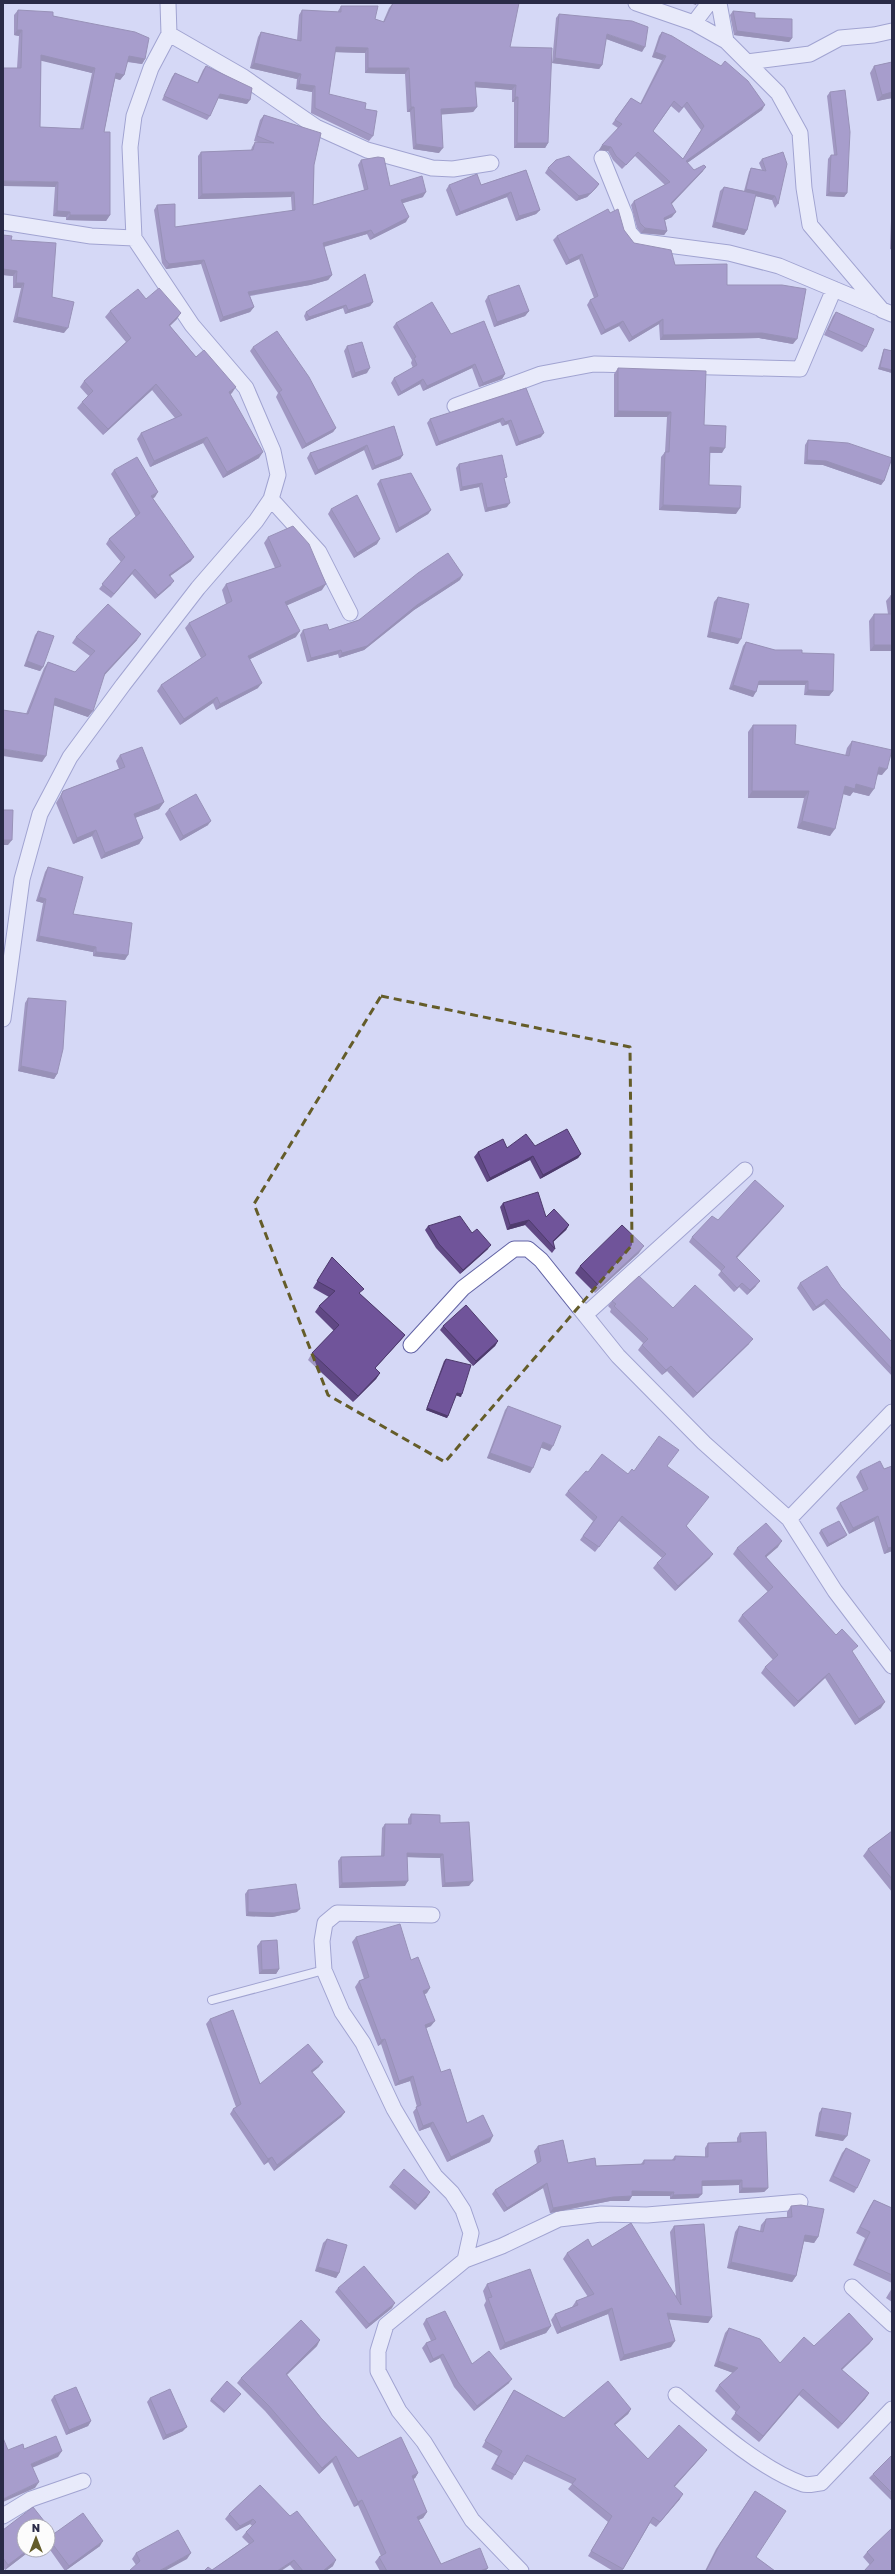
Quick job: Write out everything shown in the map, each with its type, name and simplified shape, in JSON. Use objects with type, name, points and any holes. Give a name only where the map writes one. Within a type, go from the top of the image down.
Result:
[{"type":"street","points":[[3,1019],[22,879],[40,814],[70,757],[122,685],[198,588],[256,521],[271,499],[278,475],[274,457],[246,388],[192,325],[134,238],[130,147],[134,116],[152,68],[169,34],[166,3]]},
{"type":"street","points":[[636,3],[694,24],[726,41],[778,93],[800,133],[804,188],[810,225],[887,312]]},
{"type":"street","points":[[694,24],[709,3]]},
{"type":"street","points":[[719,3],[726,41]]},
{"type":"street","points":[[747,62],[810,54],[840,38],[874,35],[892,31]]},
{"type":"street","points":[[169,34],[242,76],[316,127],[366,150],[432,168],[453,168],[491,163]]},
{"type":"street","points":[[602,158],[625,215],[629,232],[636,241],[729,253],[779,266],[887,312]]},
{"type":"street","points":[[3,222],[91,236],[134,238]]},
{"type":"street","points":[[455,406],[541,374],[594,364],[800,369],[834,289]]},
{"type":"street","points":[[271,499],[318,552],[350,613]]},
{"type":"street","points":[[585,1315],[745,1170]]},
{"type":"street","points":[[411,1344],[463,1288],[514,1250],[528,1250],[541,1260],[618,1356],[704,1443],[789,1519],[848,1608],[892,1666]]},
{"type":"street","points":[[789,1519],[892,1412]]},
{"type":"street","points":[[432,1915],[337,1913],[325,1924],[322,1941],[324,1970],[342,2012],[363,2043],[394,2109],[435,2176],[452,2193],[463,2210],[471,2233],[465,2260]]},
{"type":"street","points":[[521,2571],[472,2520],[424,2442],[399,2411],[378,2371],[378,2351],[386,2326],[465,2260],[502,2246],[559,2219],[601,2214],[647,2215],[800,2202]]},
{"type":"street","points":[[852,2287],[892,2324]]},
{"type":"street","points":[[676,2395],[717,2430],[752,2455],[805,2485],[821,2483],[892,2409]]},
{"type":"street","points":[[3,2516],[31,2498],[83,2481]]},
{"type":"lane","points":[[212,2000],[324,1970]]},
{"type":"highlighted area","points":[[381,996],[630,1047],[632,1245],[445,1462],[328,1395],[254,1204]]},
{"type":"building","points":[[393,3],[519,3],[510,47],[552,48],[548,143],[517,143],[518,97],[515,97],[516,85],[475,82],[477,107],[441,109],[443,148],[416,144],[414,107],[411,107],[409,68],[368,68],[368,48],[336,47],[329,94],[366,103],[365,109],[377,111],[373,136],[315,108],[315,86],[299,84],[301,74],[254,63],[261,32],[301,41],[302,10],[341,12],[341,6],[378,6],[375,19],[384,22]]},
{"type":"building","points":[[18,10],[53,12],[53,16],[135,32],[149,38],[145,59],[129,56],[124,75],[116,73],[104,132],[110,132],[110,215],[70,215],[70,212],[57,211],[58,182],[3,181],[3,68],[21,68],[22,30],[17,30]],"holes":[[[41,55],[95,68],[83,129],[40,127]]]},
{"type":"building","points":[[733,11],[755,13],[755,18],[792,19],[792,38],[737,31]]},
{"type":"building","points":[[559,14],[632,21],[648,27],[645,47],[607,34],[602,65],[555,58]]},
{"type":"building","points":[[662,32],[672,36],[721,66],[725,61],[748,81],[765,105],[686,161],[694,170],[704,165],[706,167],[671,203],[676,212],[664,218],[667,231],[645,228],[640,223],[634,201],[670,182],[638,152],[626,165],[616,156],[611,147],[602,145],[622,124],[615,120],[631,98],[641,104],[666,56],[655,52]],"holes":[[[674,101],[682,108],[687,102],[704,126],[683,159],[653,131]]]},
{"type":"building","points":[[892,62],[892,92],[882,95],[874,66]]},
{"type":"building","points":[[206,66],[252,88],[250,100],[220,94],[210,116],[164,96],[175,73],[198,83]]},
{"type":"building","points":[[845,90],[850,132],[847,193],[829,192],[831,155],[837,155],[830,92]]},
{"type":"building","points":[[264,115],[321,133],[314,165],[313,205],[368,189],[361,160],[378,157],[384,158],[390,186],[422,176],[426,192],[401,200],[409,217],[374,235],[371,230],[323,243],[332,275],[248,292],[254,307],[223,317],[204,260],[169,264],[165,259],[157,205],[175,204],[175,227],[295,210],[294,192],[202,194],[201,152],[253,150],[255,142],[274,143],[257,136]]},
{"type":"building","points":[[783,152],[787,164],[778,204],[775,196],[746,189],[751,168],[766,171],[762,159]]},
{"type":"building","points":[[569,156],[599,184],[591,193],[579,196],[548,168],[556,160]]},
{"type":"building","points":[[526,170],[540,210],[519,216],[511,192],[460,212],[449,185],[477,174],[481,185]]},
{"type":"building","points":[[724,187],[756,194],[747,230],[715,222]]},
{"type":"building","points":[[608,209],[610,213],[618,209],[624,230],[634,243],[671,250],[675,265],[727,264],[727,285],[782,285],[806,289],[797,339],[762,333],[663,335],[663,319],[632,337],[623,321],[605,330],[590,300],[598,296],[582,254],[569,260],[557,236]]},
{"type":"building","points":[[3,235],[12,236],[11,240],[56,243],[52,297],[74,302],[68,328],[17,317],[24,283],[16,283],[17,271],[3,269]]},
{"type":"building","points":[[365,274],[373,302],[348,310],[346,305],[309,317],[306,312]]},
{"type":"building","points":[[519,285],[529,311],[497,322],[488,296]]},
{"type":"building","points":[[159,288],[181,313],[169,325],[196,357],[204,350],[236,387],[229,392],[263,452],[227,472],[207,437],[154,461],[141,433],[182,415],[156,384],[108,429],[82,402],[93,391],[84,381],[131,338],[110,311],[138,289],[146,299]]},
{"type":"building","points":[[432,302],[451,334],[484,321],[505,374],[483,383],[475,364],[427,386],[423,379],[401,392],[394,378],[417,365],[414,358],[416,357],[396,323]]},
{"type":"building","points":[[836,312],[874,329],[866,347],[828,330]]},
{"type":"building","points":[[277,331],[309,377],[336,428],[306,444],[279,392],[282,390],[253,347]]},
{"type":"building","points":[[362,342],[370,368],[355,373],[347,346]]},
{"type":"building","points":[[884,349],[892,351],[892,370],[880,367]]},
{"type":"building","points":[[618,368],[706,371],[704,425],[726,426],[725,448],[710,447],[709,485],[741,486],[740,508],[663,505],[665,452],[669,452],[671,412],[618,411]]},
{"type":"building","points":[[526,388],[544,433],[519,442],[511,420],[505,422],[503,418],[439,442],[430,419]]},
{"type":"building","points":[[394,426],[403,455],[375,466],[367,445],[318,470],[310,453]]},
{"type":"building","points":[[808,440],[848,443],[892,458],[884,481],[826,461],[807,460]]},
{"type":"building","points":[[502,455],[507,477],[504,478],[510,503],[487,508],[482,483],[462,487],[459,464]]},
{"type":"building","points":[[137,457],[158,492],[151,496],[194,557],[169,575],[174,581],[158,595],[135,569],[114,594],[102,584],[125,557],[109,539],[140,513],[114,470]]},
{"type":"building","points":[[411,473],[431,510],[399,528],[380,480]]},
{"type":"building","points":[[357,495],[380,539],[357,553],[331,509]]},
{"type":"building","points":[[293,526],[309,544],[326,584],[285,602],[300,631],[248,656],[262,683],[220,704],[217,697],[184,719],[161,685],[206,655],[189,623],[232,601],[226,584],[281,566],[268,537]]},
{"type":"building","points":[[448,553],[463,575],[417,605],[367,646],[342,653],[341,650],[311,658],[303,630],[327,624],[329,630],[359,620],[418,573]]},
{"type":"building","points":[[718,597],[749,604],[741,639],[710,632]]},
{"type":"building","points":[[108,604],[141,634],[105,673],[93,711],[55,698],[46,756],[3,749],[3,710],[28,714],[48,662],[75,672],[95,651],[76,637]]},
{"type":"building","points":[[874,614],[892,614],[892,645],[874,645]]},
{"type":"building","points":[[38,631],[54,636],[43,667],[27,661]]},
{"type":"building","points":[[746,642],[775,650],[802,650],[802,653],[834,654],[833,691],[808,690],[808,681],[759,681],[756,692],[733,685]]},
{"type":"building","points":[[753,725],[796,725],[795,744],[849,756],[852,741],[892,750],[887,769],[879,767],[874,789],[856,784],[855,789],[845,786],[835,829],[802,821],[809,791],[752,791]]},
{"type":"building","points":[[142,747],[164,802],[134,814],[143,838],[105,853],[96,830],[77,838],[61,796],[63,791],[125,767],[120,755]]},
{"type":"building","points":[[196,794],[211,821],[183,836],[169,809]]},
{"type":"building","points":[[3,810],[13,810],[12,840],[3,840]]},
{"type":"building","points":[[48,867],[83,877],[73,914],[132,923],[128,955],[96,952],[96,947],[39,936],[46,899],[39,897]]},
{"type":"building","points":[[28,998],[66,1001],[63,1049],[57,1074],[21,1066]]},
{"type":"building","points":[[567,1129],[581,1154],[543,1175],[533,1156],[490,1178],[478,1152],[503,1139],[507,1148],[526,1134],[535,1146]]},
{"type":"building","points":[[755,1180],[784,1206],[736,1257],[760,1281],[750,1290],[742,1283],[737,1288],[721,1271],[725,1267],[692,1237],[712,1216],[718,1220]]},
{"type":"building","points":[[538,1192],[546,1217],[554,1209],[569,1225],[553,1241],[555,1249],[529,1220],[510,1225],[503,1203]]},
{"type":"building","points":[[460,1216],[472,1233],[477,1229],[491,1245],[463,1270],[439,1244],[428,1226]]},
{"type":"building","points":[[622,1225],[644,1246],[600,1287],[580,1266]]},
{"type":"building","points":[[332,1257],[364,1289],[359,1293],[405,1335],[375,1368],[380,1373],[358,1396],[312,1353],[339,1325],[319,1306],[335,1291],[317,1281]]},
{"type":"building","points":[[827,1266],[841,1287],[892,1342],[892,1369],[827,1299],[816,1307],[800,1283]]},
{"type":"building","points":[[639,1276],[673,1308],[695,1285],[753,1339],[697,1393],[671,1366],[666,1370],[642,1345],[648,1339],[614,1306],[616,1304],[612,1301]]},
{"type":"building","points":[[466,1305],[498,1341],[476,1361],[443,1326]]},
{"type":"building","points":[[446,1359],[471,1365],[462,1394],[457,1393],[448,1416],[427,1408]]},
{"type":"building","points":[[508,1406],[561,1426],[553,1446],[543,1442],[533,1468],[490,1453]]},
{"type":"building","points":[[659,1436],[679,1450],[667,1466],[709,1497],[686,1526],[713,1554],[678,1586],[657,1563],[666,1554],[622,1516],[599,1547],[583,1536],[597,1517],[568,1491],[586,1471],[588,1472],[602,1454],[628,1474],[632,1469],[634,1471]]},
{"type":"building","points":[[880,1461],[884,1469],[892,1466],[892,1547],[888,1548],[878,1516],[853,1528],[840,1503],[868,1489],[860,1471]]},
{"type":"building","points":[[839,1521],[847,1535],[829,1544],[821,1530]]},
{"type":"building","points":[[766,1523],[782,1541],[765,1556],[836,1635],[842,1629],[858,1646],[852,1651],[885,1702],[859,1719],[829,1673],[798,1701],[765,1667],[778,1655],[742,1615],[773,1587],[737,1548]]},
{"type":"building","points":[[411,1814],[440,1815],[440,1823],[469,1822],[473,1881],[445,1883],[443,1854],[407,1853],[408,1881],[342,1883],[341,1857],[384,1856],[385,1824],[411,1824]]},
{"type":"building","points":[[892,1831],[892,1879],[868,1849]]},
{"type":"building","points":[[296,1884],[300,1909],[274,1913],[248,1912],[248,1890]]},
{"type":"building","points":[[400,1924],[411,1960],[418,1957],[430,1988],[423,1991],[435,2021],[425,2025],[441,2072],[450,2069],[467,2123],[483,2115],[493,2136],[451,2157],[433,2122],[423,2126],[416,2107],[421,2105],[413,2076],[399,2081],[385,2039],[381,2040],[359,1981],[369,1977],[356,1937]]},
{"type":"building","points":[[277,1940],[279,1969],[262,1970],[261,1941]]},
{"type":"building","points":[[233,2010],[260,2084],[308,2044],[323,2062],[311,2071],[345,2112],[277,2165],[272,2157],[268,2159],[233,2109],[241,2104],[210,2019]]},
{"type":"building","points":[[822,2108],[851,2113],[847,2136],[818,2131]]},
{"type":"building","points":[[766,2132],[768,2188],[742,2188],[742,2180],[702,2181],[702,2194],[673,2195],[674,2192],[632,2191],[632,2196],[613,2197],[553,2208],[547,2183],[507,2208],[495,2190],[541,2161],[538,2146],[563,2140],[568,2163],[595,2158],[596,2166],[644,2164],[644,2160],[675,2160],[675,2156],[708,2157],[708,2143],[741,2142],[740,2133]]},
{"type":"building","points":[[846,2148],[870,2160],[857,2188],[833,2176]]},
{"type":"building","points":[[404,2169],[430,2192],[418,2205],[392,2183]]},
{"type":"building","points":[[874,2200],[892,2208],[892,2275],[857,2259],[870,2232],[860,2227]]},
{"type":"building","points":[[801,2205],[824,2209],[818,2237],[805,2235],[796,2276],[731,2262],[739,2226],[763,2232],[766,2219],[792,2217],[791,2206]]},
{"type":"building","points":[[631,2223],[681,2305],[674,2226],[704,2224],[712,2317],[667,2313],[675,2341],[624,2355],[612,2308],[561,2328],[555,2314],[578,2305],[576,2301],[594,2294],[567,2253],[588,2239],[592,2247]]},
{"type":"building","points":[[327,2239],[347,2245],[339,2273],[318,2267]]},
{"type":"building","points":[[364,2266],[395,2303],[369,2324],[338,2288]]},
{"type":"building","points":[[530,2269],[551,2326],[505,2343],[488,2298],[492,2297],[487,2284]]},
{"type":"building","points":[[445,2311],[472,2364],[489,2351],[512,2379],[477,2406],[458,2382],[443,2354],[433,2359],[426,2343],[436,2339],[426,2319]]},
{"type":"building","points":[[849,2313],[873,2339],[841,2369],[869,2393],[842,2424],[803,2389],[763,2436],[735,2413],[740,2407],[719,2385],[738,2368],[718,2361],[729,2328],[760,2339],[780,2363],[804,2337],[814,2346]]},
{"type":"building","points":[[301,2320],[320,2340],[286,2374],[321,2418],[358,2458],[401,2437],[418,2473],[412,2476],[427,2512],[417,2517],[441,2564],[480,2548],[488,2568],[480,2571],[387,2571],[379,2557],[386,2553],[362,2500],[358,2502],[336,2456],[322,2468],[269,2406],[241,2378]]},
{"type":"building","points":[[227,2381],[241,2394],[225,2411],[211,2399]]},
{"type":"building","points":[[608,2381],[631,2409],[614,2424],[648,2459],[679,2425],[707,2450],[674,2486],[683,2494],[660,2522],[653,2517],[623,2569],[591,2551],[612,2516],[572,2484],[576,2479],[527,2455],[515,2475],[495,2464],[502,2451],[485,2441],[514,2390],[564,2418]]},
{"type":"building","points":[[76,2387],[91,2421],[69,2430],[54,2396]]},
{"type":"building","points":[[170,2389],[187,2427],[166,2435],[150,2398]]},
{"type":"building","points":[[56,2436],[62,2451],[31,2464],[39,2482],[3,2499],[3,2438],[8,2450],[23,2444],[24,2449]]},
{"type":"building","points":[[892,2455],[892,2493],[873,2474]]},
{"type":"building","points":[[260,2485],[290,2516],[297,2511],[336,2560],[323,2571],[303,2571],[294,2560],[277,2571],[204,2571],[208,2567],[212,2570],[254,2541],[246,2532],[256,2522],[253,2519],[240,2526],[229,2514]]},
{"type":"building","points":[[755,2491],[786,2511],[756,2557],[775,2571],[706,2571],[720,2544]]},
{"type":"building","points":[[33,2507],[42,2518],[19,2518]]},
{"type":"building","points":[[83,2513],[103,2541],[69,2566],[56,2549],[56,2532]]},
{"type":"building","points":[[16,2520],[16,2558],[17,2558],[8,2565],[3,2558],[3,2530]]},
{"type":"building","points":[[892,2528],[892,2571],[864,2571],[874,2560],[867,2552]]},
{"type":"building","points":[[178,2530],[191,2553],[159,2571],[129,2571],[140,2561],[136,2553]]}]
